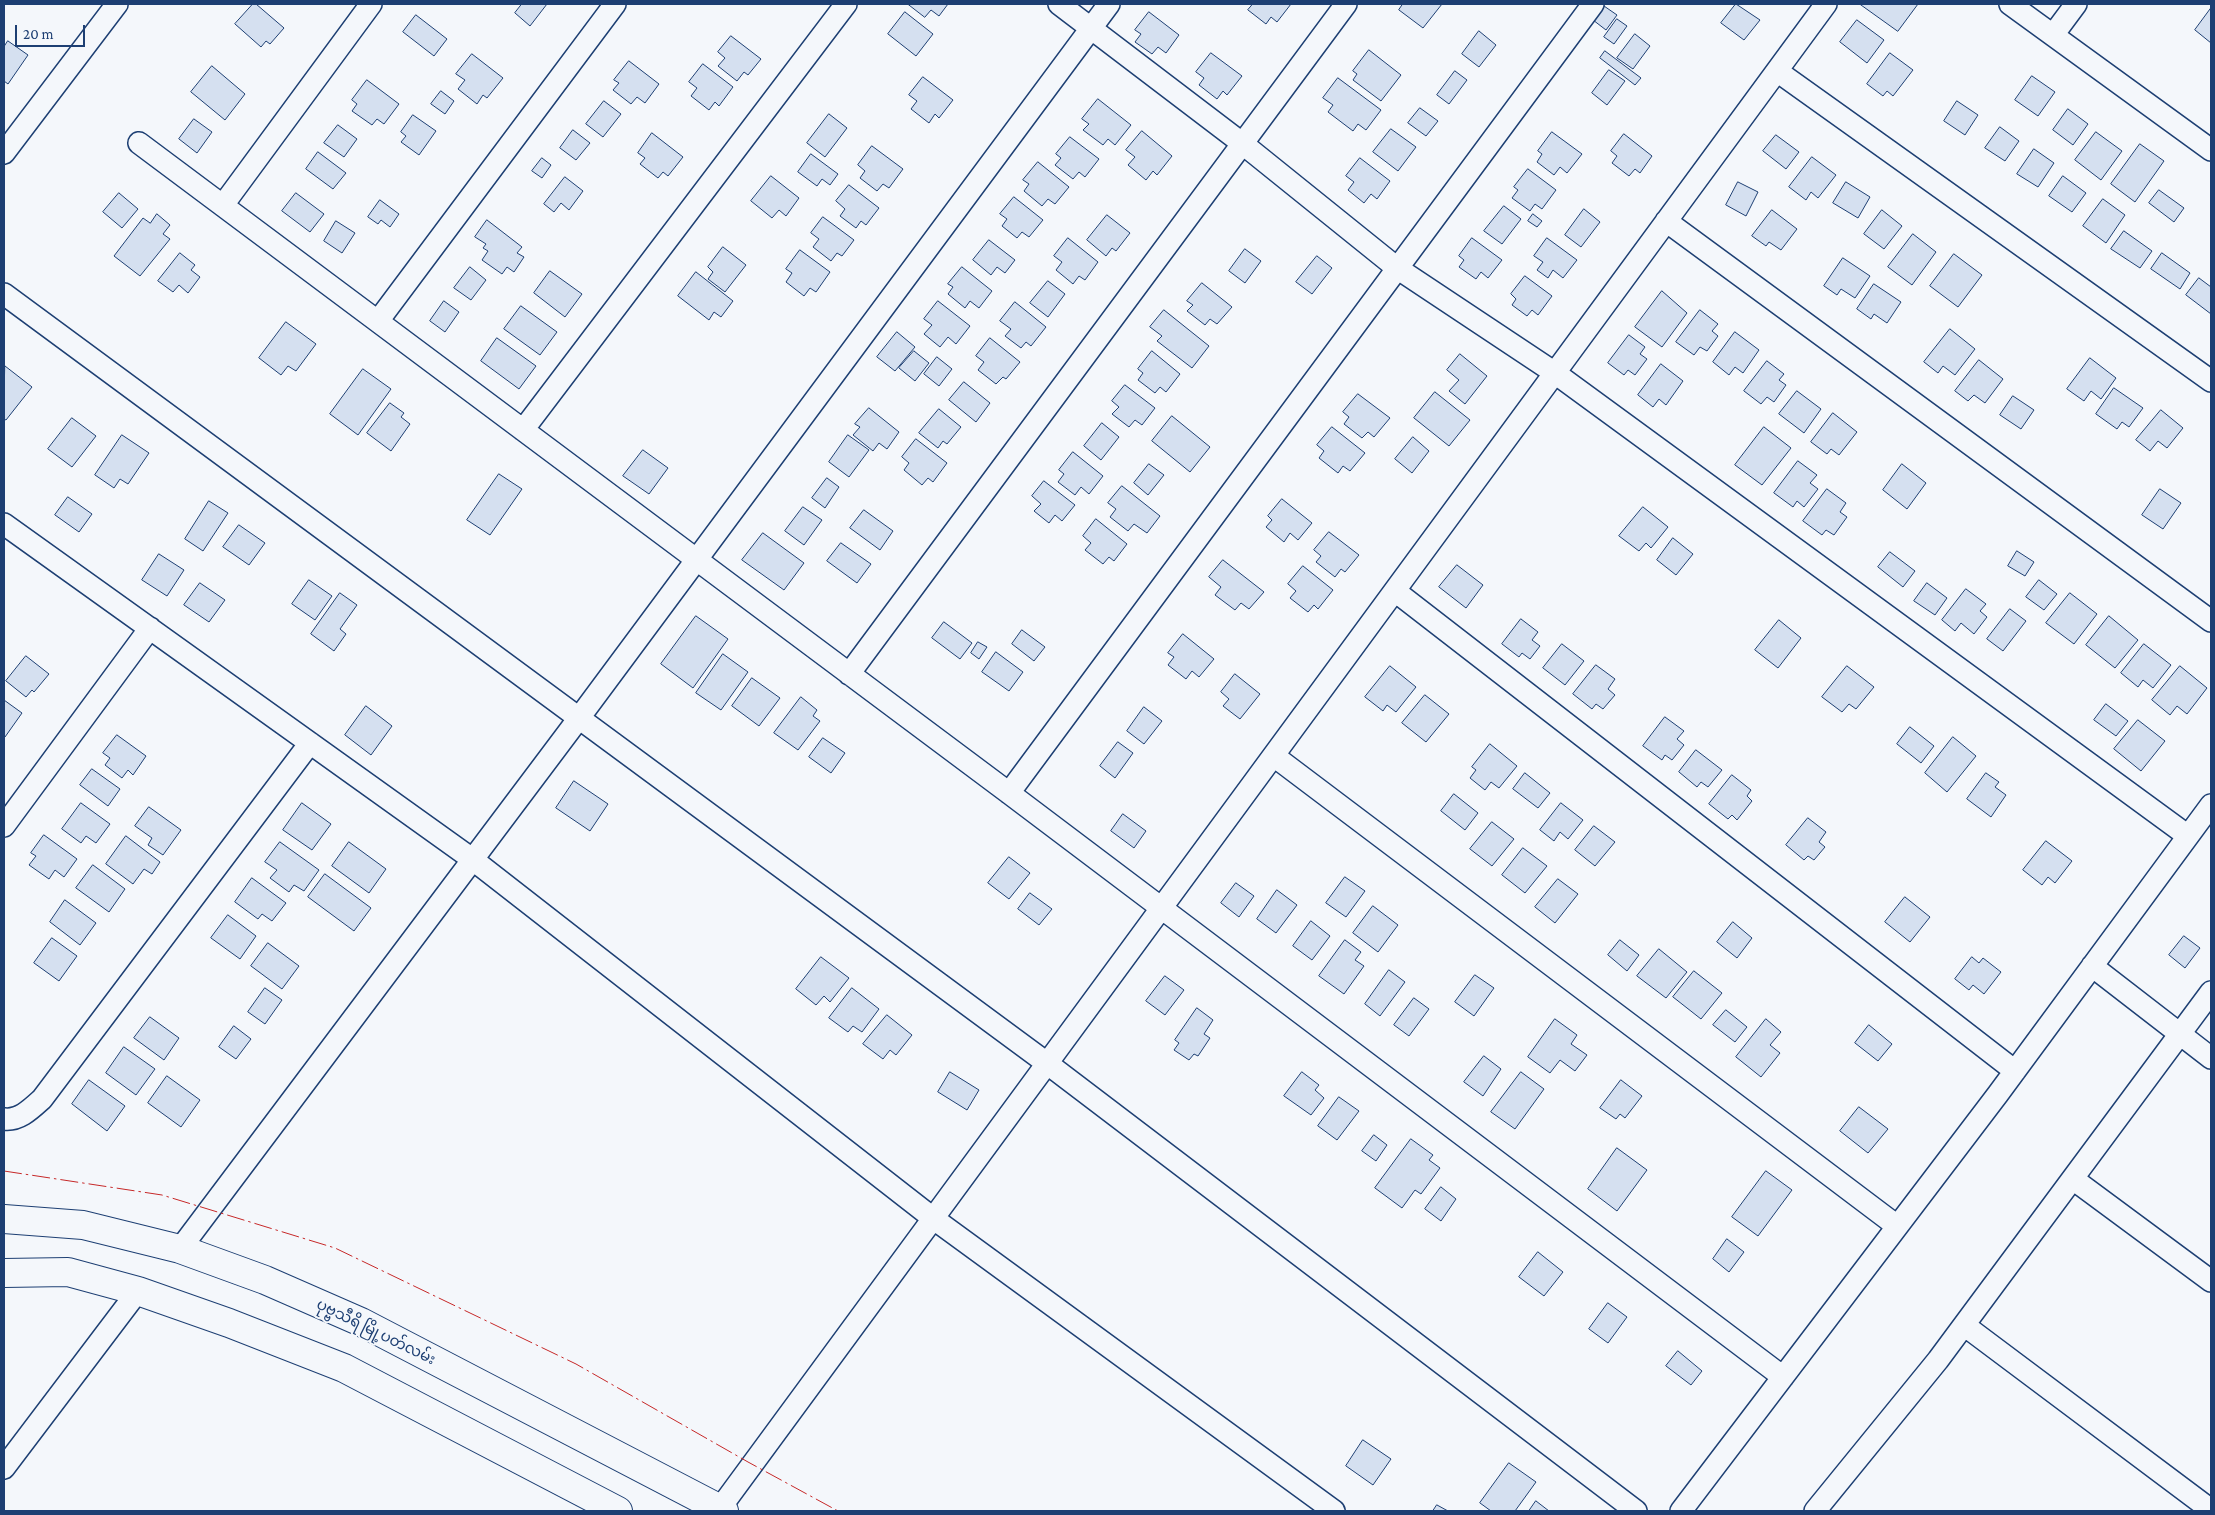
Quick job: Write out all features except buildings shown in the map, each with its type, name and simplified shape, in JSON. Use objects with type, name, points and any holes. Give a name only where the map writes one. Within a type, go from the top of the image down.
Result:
[{"type":"main road","name":"ပုဗ္ဗသီရိ မြို့ပတ်လမ်း","points":[[4,1219],[83,1225],[180,1248],[265,1280],[361,1322],[721,1510]]},
{"type":"main road","points":[[4,1273],[68,1272],[138,1292],[229,1323],[344,1368],[618,1511]]},
{"type":"street","points":[[4,153],[117,4]]},
{"type":"street","points":[[223,206],[371,4]]},
{"type":"street","points":[[378,322],[614,4]]},
{"type":"street","points":[[523,430],[846,4]]},
{"type":"street","points":[[1059,4],[1243,144],[1397,268],[1555,373],[2188,836]]},
{"type":"street","points":[[180,1248],[579,718],[1109,4]]},
{"type":"street","points":[[849,674],[1346,4]]},
{"type":"street","points":[[1009,793],[1593,4]]},
{"type":"street","points":[[721,1510],[1826,4]]},
{"type":"street","points":[[2010,4],[2210,145]]},
{"type":"street","points":[[2053,35],[2076,4]]},
{"type":"street","points":[[1777,71],[2211,381]]},
{"type":"street","points":[[139,143],[1009,793],[1783,1376]]},
{"type":"street","points":[[1666,221],[2211,621]]},
{"type":"street","points":[[4,294],[1048,1064],[1636,1511]]},
{"type":"street","points":[[4,524],[472,859],[934,1219],[1334,1511]]},
{"type":"street","points":[[1395,591],[2015,1071]]},
{"type":"street","points":[[4,826],[150,628]]},
{"type":"street","points":[[4,1119],[11,1120],[27,1113],[42,1099],[310,743]]},
{"type":"street","points":[[1274,756],[1897,1226]]},
{"type":"street","points":[[1680,1511],[2015,1071],[2211,807]]},
{"type":"street","points":[[2092,966],[2211,1058]]},
{"type":"street","points":[[1815,1511],[1964,1325],[2211,992]]},
{"type":"street","points":[[2073,1179],[2211,1281]]},
{"type":"street","points":[[4,1468],[138,1292]]},
{"type":"street","points":[[1964,1325],[2211,1510]]},
{"type":"power","points":[[4,1171],[162,1195],[335,1248],[576,1364],[838,1511]]}]
